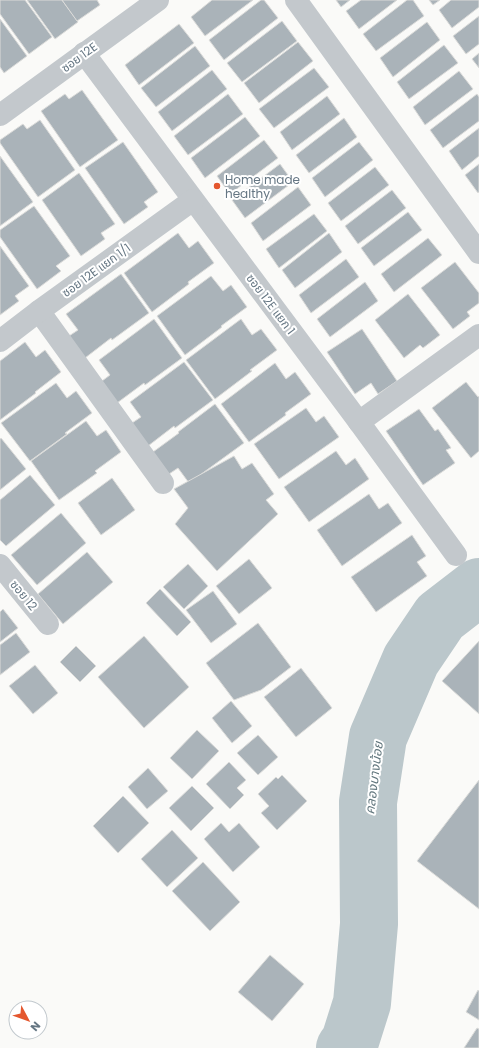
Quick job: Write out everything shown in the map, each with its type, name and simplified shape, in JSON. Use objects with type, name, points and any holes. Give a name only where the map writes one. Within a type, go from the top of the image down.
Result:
[{"type":"street","name":"ซอย 12E","points":[[1,111],[158,0]]},
{"type":"street","points":[[296,0],[479,253]]},
{"type":"street","name":"ซอย 12E แยก 1","points":[[84,53],[359,422],[456,555]]},
{"type":"street","name":"ซอย 12E แยก 1/1","points":[[0,341],[39,311],[193,200]]},
{"type":"street","points":[[39,311],[163,483]]},
{"type":"street","points":[[359,422],[479,335]]},
{"type":"street","name":"ซอย 12","points":[[0,565],[48,624]]},
{"type":"building","points":[[0,0],[25,0],[52,37],[29,54],[0,14]]},
{"type":"building","points":[[27,0],[62,0],[78,22],[55,39]]},
{"type":"building","points":[[62,0],[97,0],[100,5],[77,21]]},
{"type":"building","points":[[212,0],[253,0],[205,36],[191,17]]},
{"type":"building","points":[[261,0],[264,0],[278,18],[224,60],[209,40]]},
{"type":"building","points":[[336,0],[350,0],[341,7]]},
{"type":"building","points":[[361,0],[397,0],[359,29],[346,11]]},
{"type":"building","points":[[407,0],[413,0],[424,16],[376,51],[363,34]]},
{"type":"building","points":[[429,0],[440,0],[433,5]]},
{"type":"building","points":[[451,0],[479,0],[479,7],[452,28],[439,10]]},
{"type":"building","points":[[479,16],[479,44],[466,54],[453,36]]},
{"type":"building","points":[[0,19],[27,56],[4,73],[0,67]]},
{"type":"building","points":[[282,21],[297,41],[242,82],[227,63]]},
{"type":"building","points":[[427,22],[440,40],[393,77],[380,58]]},
{"type":"building","points":[[179,24],[194,43],[139,85],[125,65]]},
{"type":"building","points":[[298,42],[313,61],[259,103],[244,83]]},
{"type":"building","points":[[444,45],[458,63],[409,99],[397,82]]},
{"type":"building","points":[[195,46],[210,66],[156,107],[141,88]]},
{"type":"building","points":[[479,53],[479,68],[472,59]]},
{"type":"building","points":[[314,68],[329,87],[274,128],[259,109]]},
{"type":"building","points":[[212,70],[227,89],[172,131],[158,112]]},
{"type":"building","points":[[459,71],[473,89],[425,125],[413,107]]},
{"type":"building","points":[[82,90],[118,140],[80,167],[41,111],[65,94],[69,99]]},
{"type":"building","points":[[228,94],[243,114],[188,155],[174,136]]},
{"type":"building","points":[[477,94],[479,97],[479,121],[443,148],[430,130]]},
{"type":"building","points":[[327,96],[340,114],[292,150],[280,132]]},
{"type":"building","points":[[245,117],[260,136],[205,178],[191,158]]},
{"type":"building","points":[[344,118],[357,137],[309,173],[296,155]]},
{"type":"building","points":[[40,120],[75,170],[38,197],[0,143],[0,140],[23,124],[27,129]]},
{"type":"building","points":[[479,128],[479,156],[462,170],[449,151]]},
{"type":"building","points":[[264,140],[278,158],[230,194],[217,176]]},
{"type":"building","points":[[123,142],[158,192],[144,202],[148,207],[124,224],[85,168]]},
{"type":"building","points":[[359,142],[373,160],[325,197],[312,178]]},
{"type":"building","points":[[0,156],[33,202],[0,226]]},
{"type":"building","points":[[280,164],[293,182],[245,218],[232,200]]},
{"type":"building","points":[[479,164],[479,192],[478,193],[465,175]]},
{"type":"building","points":[[375,167],[389,185],[341,221],[328,203]]},
{"type":"building","points":[[79,173],[115,224],[101,233],[105,239],[81,256],[42,200]]},
{"type":"building","points":[[298,187],[311,205],[263,241],[251,223]]},
{"type":"building","points":[[392,190],[406,208],[358,244],[345,226]]},
{"type":"building","points":[[34,206],[70,256],[56,266],[61,271],[37,289],[0,237],[0,230]]},
{"type":"building","points":[[408,212],[422,230],[374,266],[361,248]]},
{"type":"building","points":[[314,214],[327,231],[279,268],[266,249]]},
{"type":"building","points":[[178,233],[189,248],[198,241],[214,263],[188,282],[189,284],[152,312],[124,273]]},
{"type":"building","points":[[329,233],[342,252],[295,288],[282,270]]},
{"type":"building","points":[[428,238],[442,255],[394,292],[381,274]]},
{"type":"building","points":[[0,246],[29,286],[15,296],[19,301],[0,315]]},
{"type":"building","points":[[346,259],[359,277],[311,313],[299,295]]},
{"type":"building","points":[[455,262],[479,293],[479,303],[467,312],[470,316],[453,329],[421,288]]},
{"type":"building","points":[[121,274],[149,313],[112,340],[111,338],[85,358],[69,336],[78,330],[66,314]]},
{"type":"building","points":[[211,276],[223,291],[231,285],[247,307],[185,355],[157,316]]},
{"type":"building","points":[[365,282],[378,301],[330,337],[317,319]]},
{"type":"building","points":[[408,294],[440,335],[423,348],[420,345],[404,358],[375,320]]},
{"type":"building","points":[[154,319],[182,358],[117,403],[102,381],[110,375],[99,360]]},
{"type":"building","points":[[241,319],[252,335],[261,329],[277,350],[215,399],[186,360]]},
{"type":"building","points":[[362,329],[397,381],[378,394],[371,383],[355,394],[327,352]]},
{"type":"building","points":[[25,342],[36,357],[45,350],[61,372],[0,420],[0,361]]},
{"type":"building","points":[[184,362],[213,400],[175,428],[174,426],[148,446],[132,423],[141,417],[130,402]]},
{"type":"building","points":[[275,363],[286,379],[295,372],[311,394],[285,413],[286,415],[249,442],[221,404]]},
{"type":"building","points":[[466,382],[478,397],[479,396],[479,451],[471,458],[432,408]]},
{"type":"building","points":[[56,383],[67,398],[76,391],[92,413],[65,433],[67,434],[30,461],[1,423]]},
{"type":"building","points":[[215,404],[244,443],[189,483],[178,468],[169,474],[153,452]]},
{"type":"building","points":[[306,408],[316,422],[324,416],[339,437],[279,479],[254,444]]},
{"type":"building","points":[[419,409],[435,431],[438,429],[451,448],[446,450],[455,463],[423,485],[386,431]]},
{"type":"building","points":[[86,421],[97,436],[106,430],[121,452],[95,471],[97,473],[59,500],[31,461]]},
{"type":"building","points":[[1,438],[26,469],[0,490],[0,439]]},
{"type":"building","points":[[336,451],[346,465],[355,458],[369,479],[309,522],[284,487]]},
{"type":"building","points":[[234,456],[242,469],[252,463],[274,494],[266,500],[278,514],[217,571],[175,524],[188,508],[174,489]]},
{"type":"building","points":[[30,475],[55,505],[6,546],[0,540],[0,500]]},
{"type":"building","points":[[112,478],[135,510],[101,535],[78,503]]},
{"type":"building","points":[[369,494],[379,509],[388,503],[402,523],[342,566],[317,530]]},
{"type":"building","points":[[61,513],[86,543],[37,585],[11,555]]},
{"type":"building","points":[[412,535],[426,556],[417,562],[427,576],[376,612],[351,577]]},
{"type":"building","points":[[87,552],[113,582],[63,624],[38,594]]},
{"type":"building","points":[[249,559],[272,588],[239,614],[216,586]]},
{"type":"building","points":[[188,564],[208,586],[184,609],[163,587]]},
{"type":"building","points":[[160,589],[191,622],[177,636],[146,603]]},
{"type":"building","points":[[213,591],[237,624],[211,643],[186,610]]},
{"type":"building","points":[[3,609],[18,628],[0,642],[0,612]]},
{"type":"building","points":[[258,623],[291,667],[261,690],[234,700],[206,663]]},
{"type":"building","points":[[16,633],[30,652],[0,675],[0,645]]},
{"type":"building","points":[[144,636],[189,687],[144,728],[98,677]]},
{"type":"building","points":[[479,641],[479,714],[442,681]]},
{"type":"building","points":[[76,646],[96,666],[80,682],[60,662]]},
{"type":"building","points":[[35,665],[58,693],[33,714],[9,686]]},
{"type":"building","points":[[301,668],[332,708],[296,737],[264,697]]},
{"type":"building","points":[[231,701],[252,726],[232,743],[212,718]]},
{"type":"building","points":[[197,730],[219,751],[192,779],[170,758]]},
{"type":"building","points":[[258,735],[278,757],[258,775],[237,753]]},
{"type":"building","points":[[229,762],[246,780],[237,788],[244,795],[230,809],[206,784]]},
{"type":"building","points":[[148,768],[168,791],[147,809],[128,787]]},
{"type":"building","points":[[282,775],[307,801],[277,830],[261,813],[269,806],[258,794],[276,777],[278,779]]},
{"type":"building","points":[[479,780],[479,909],[417,861]]},
{"type":"building","points":[[192,786],[214,808],[191,831],[169,808]]},
{"type":"building","points":[[123,796],[149,823],[118,853],[93,826]]},
{"type":"building","points":[[221,823],[229,832],[239,823],[260,847],[233,872],[204,839]]},
{"type":"building","points":[[172,830],[198,858],[167,887],[141,859]]},
{"type":"building","points":[[203,862],[240,902],[210,931],[172,891]]},
{"type":"building","points":[[270,955],[304,984],[272,1021],[238,992]]},
{"type":"building","points":[[478,990],[479,991],[479,1020],[466,1012]]},
{"type":"building","points":[[477,1028],[479,1029],[479,1048],[464,1048]]},
{"type":"waterway","name":"คลองบางน้อย","points":[[345,1048],[350,1041],[362,1003],[369,924],[368,802],[378,737],[411,660],[440,617],[479,587]]},
{"type":"place","name":"Home made healthy","points":[[217,186]]}]
